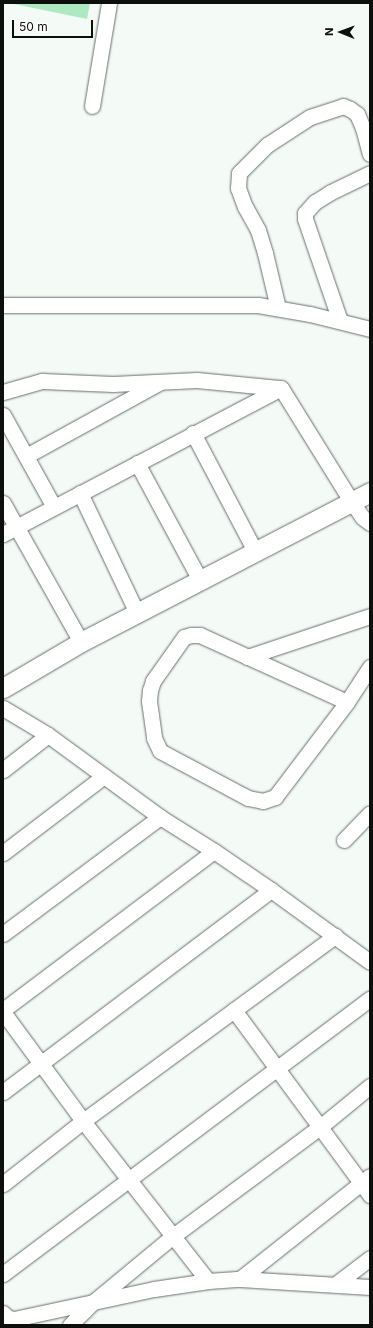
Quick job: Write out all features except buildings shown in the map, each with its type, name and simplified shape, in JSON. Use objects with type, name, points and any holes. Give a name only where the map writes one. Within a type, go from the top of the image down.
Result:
[{"type":"main road","points":[[3,688],[81,642],[370,492]]},
{"type":"street","points":[[92,106],[109,3]]},
{"type":"street","points":[[278,308],[266,253],[258,230],[245,207],[238,188],[239,173],[267,145],[310,117],[343,106],[356,114],[363,128],[370,154]]},
{"type":"street","points":[[340,321],[304,215],[305,211],[325,195],[369,175]]},
{"type":"street","points":[[3,305],[258,305],[368,326]]},
{"type":"street","points":[[3,392],[42,381],[113,384],[197,380],[282,388],[351,501],[362,517],[370,524]]},
{"type":"street","points":[[26,456],[161,382]]},
{"type":"street","points":[[3,534],[279,388]]},
{"type":"street","points":[[3,415],[54,507]]},
{"type":"street","points":[[193,433],[255,551]]},
{"type":"street","points":[[137,463],[200,580]]},
{"type":"street","points":[[80,493],[137,613]]},
{"type":"street","points":[[3,503],[81,642]]},
{"type":"street","points":[[247,657],[370,616]]},
{"type":"street","points":[[347,702],[200,635],[184,637],[153,681],[149,701],[154,738],[160,751],[248,798],[262,801],[275,797],[347,702],[370,667]]},
{"type":"street","points":[[3,708],[48,735],[160,816],[271,890],[370,962]]},
{"type":"street","points":[[3,770],[48,735]]},
{"type":"street","points":[[3,853],[104,776]]},
{"type":"street","points":[[344,840],[370,813]]},
{"type":"street","points":[[3,934],[160,816]]},
{"type":"street","points":[[208,1281],[83,1121],[3,1011],[214,851]]},
{"type":"street","points":[[3,1092],[271,890]]},
{"type":"street","points":[[3,1184],[83,1121],[335,936]]},
{"type":"street","points":[[3,1274],[370,998]]},
{"type":"street","points":[[234,1010],[320,1127],[365,1180],[370,1196]]},
{"type":"street","points":[[70,1325],[92,1302],[173,1236],[320,1127],[370,1086]]},
{"type":"street","points":[[240,1279],[365,1180]]},
{"type":"street","points":[[336,1284],[370,1258]]},
{"type":"street","points":[[3,1313],[8,1318],[14,1319],[92,1302],[208,1281],[240,1279],[370,1287]]},
{"type":"green space","points":[[9,3],[90,3],[87,19]]}]
